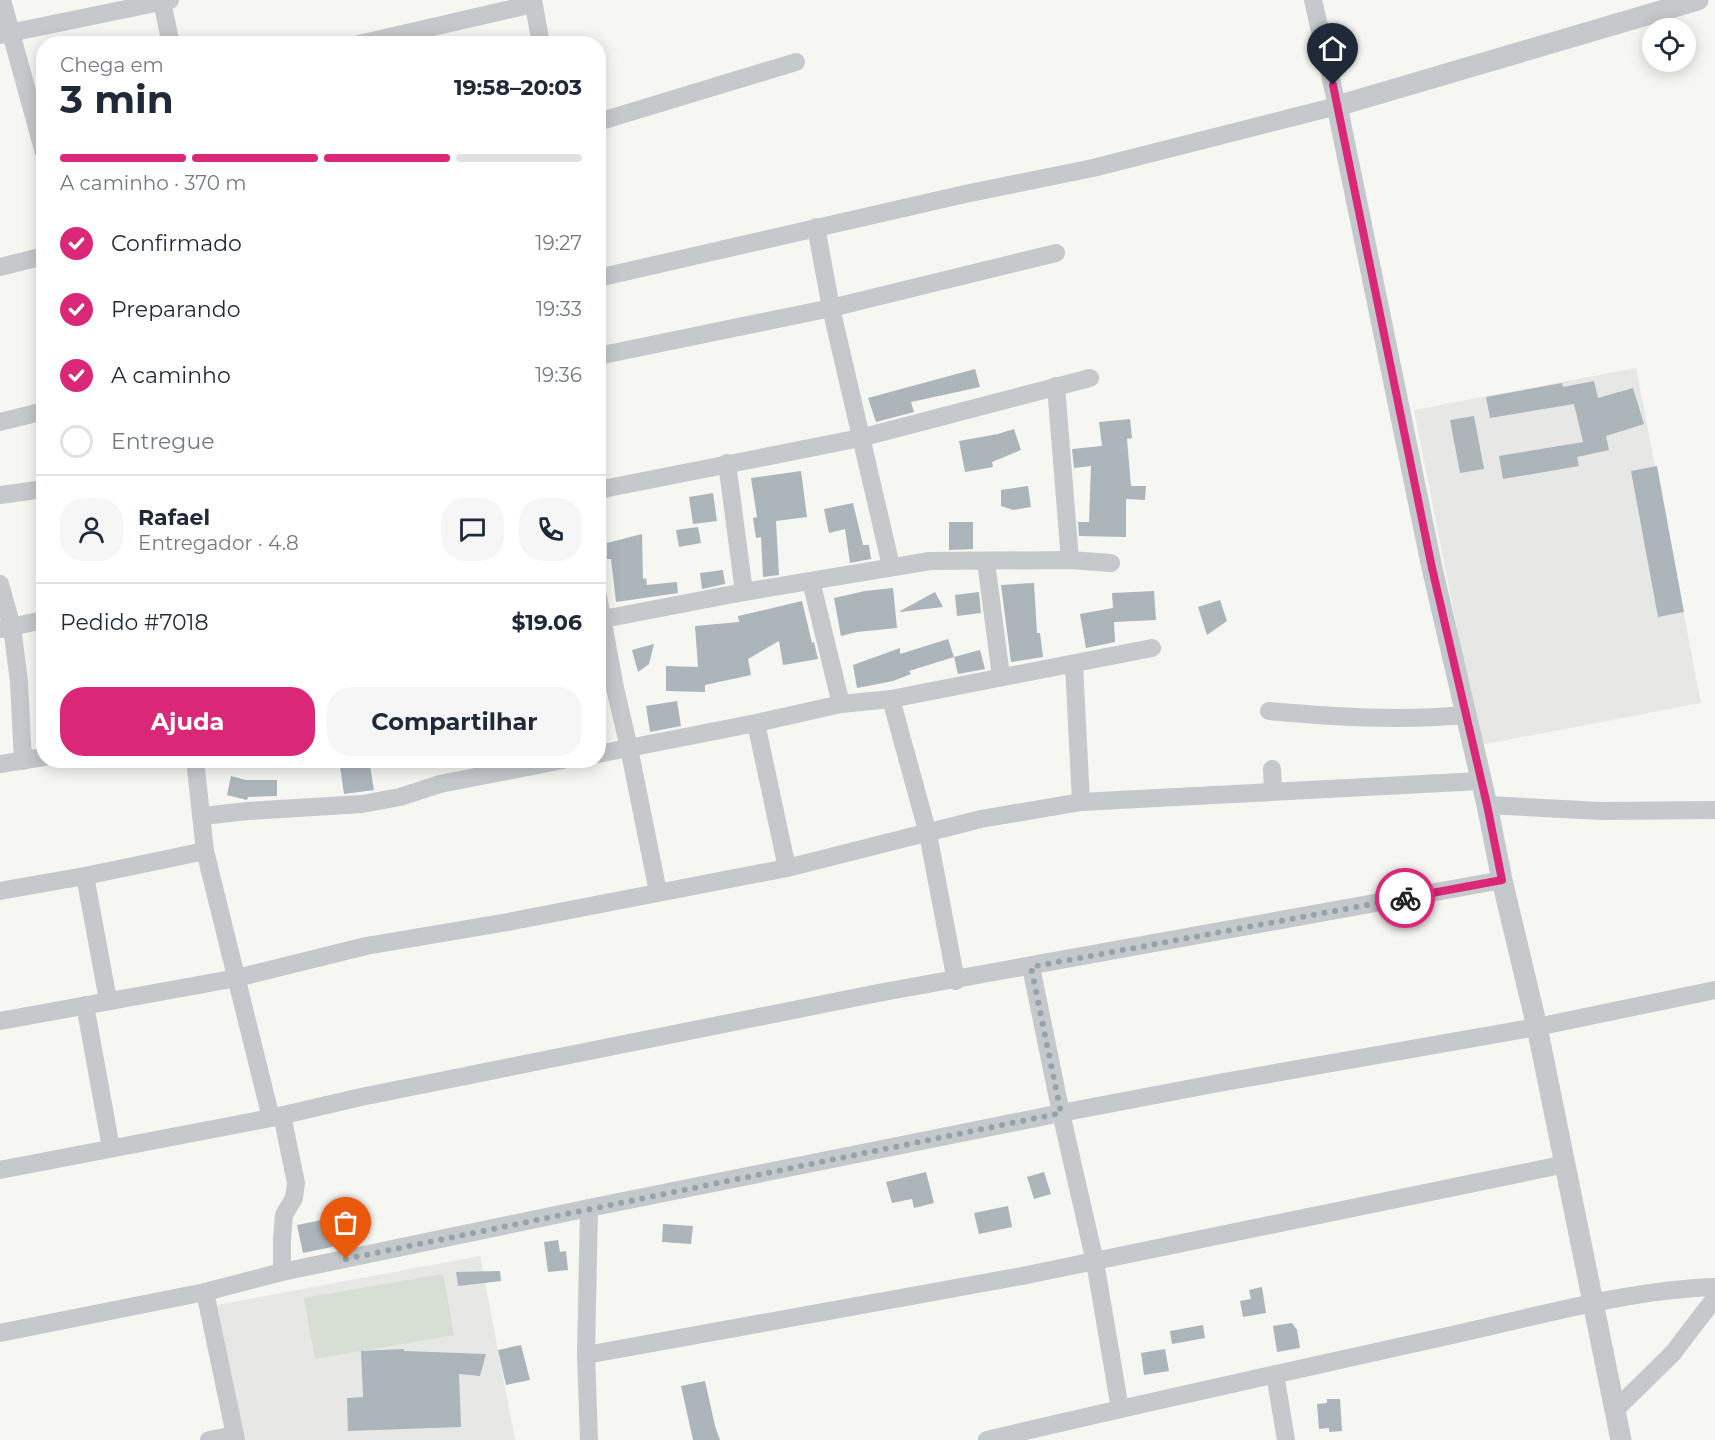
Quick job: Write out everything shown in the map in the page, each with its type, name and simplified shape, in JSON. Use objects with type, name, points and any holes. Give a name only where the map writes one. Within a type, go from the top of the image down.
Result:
[{"type":"street","points":[[2,0],[6,34],[36,128]]},
{"type":"street","points":[[1313,0],[1432,568],[1502,880],[1538,1027],[1621,1440]]},
{"type":"street","points":[[606,276],[816,227],[1093,168],[1337,106],[1698,0]]},
{"type":"street","points":[[6,34],[166,1],[170,36]]},
{"type":"street","points":[[392,36],[533,2],[539,36]]},
{"type":"street","points":[[606,120],[796,62]]},
{"type":"street","points":[[816,227],[831,308],[891,566]]},
{"type":"street","points":[[606,354],[831,308],[1056,253]]},
{"type":"street","points":[[0,267],[36,258]]},
{"type":"street","points":[[606,488],[860,438],[1090,378]]},
{"type":"street","points":[[1056,386],[1070,560]]},
{"type":"street","points":[[0,422],[36,413]]},
{"type":"street","points":[[727,463],[744,592]]},
{"type":"street","points":[[0,495],[36,490]]},
{"type":"street","points":[[606,618],[891,566],[930,561],[1070,560],[1111,563]]},
{"type":"street","points":[[986,562],[1001,676]]},
{"type":"street","points":[[811,581],[841,704]]},
{"type":"street","points":[[0,584],[6,628],[19,682],[23,761]]},
{"type":"street","points":[[6,628],[36,622]]},
{"type":"street","points":[[606,644],[658,892]]},
{"type":"street","points":[[606,752],[841,704],[891,699],[1152,648]]},
{"type":"street","points":[[1074,664],[1081,802]]},
{"type":"street","points":[[891,699],[928,834],[956,981]]},
{"type":"street","points":[[1269,711],[1353,718],[1423,719],[1465,715]]},
{"type":"street","points":[[756,723],[787,868]]},
{"type":"street","points":[[0,764],[36,759]]},
{"type":"street","points":[[196,768],[206,851],[237,978],[296,1183],[294,1198],[284,1215],[282,1272]]},
{"type":"street","points":[[203,816],[362,804],[400,797],[440,784],[521,768]]},
{"type":"street","points":[[1272,769],[1273,792]]},
{"type":"street","points":[[0,1021],[237,978],[366,946],[508,922],[787,868],[981,819],[1081,802],[1481,781]]},
{"type":"street","points":[[1487,805],[1602,811],[1715,810]]},
{"type":"street","points":[[0,891],[206,851]]},
{"type":"street","points":[[85,876],[108,1000]]},
{"type":"street","points":[[0,1170],[276,1117],[361,1097],[878,993],[956,981],[1502,880]]},
{"type":"street","points":[[1031,967],[1095,1262],[1120,1409]]},
{"type":"street","points":[[0,1333],[205,1292],[282,1272],[589,1208],[1061,1113],[1538,1027],[1715,990]]},
{"type":"street","points":[[86,1005],[111,1148]]},
{"type":"street","points":[[586,1355],[1095,1262],[1566,1164]]},
{"type":"street","points":[[589,1208],[586,1355],[589,1440]]},
{"type":"street","points":[[987,1440],[1593,1305],[1682,1288],[1715,1287]]},
{"type":"street","points":[[205,1292],[236,1437],[209,1440]]},
{"type":"street","points":[[1615,1410],[1673,1353],[1715,1299]]},
{"type":"street","points":[[1275,1374],[1286,1440]]},
{"type":"shaded area","points":[[1636,368],[1701,703],[1480,745],[1414,410]]},
{"type":"shaded area","points":[[480,1256],[515,1440],[242,1440],[217,1305]]},
{"type":"shaded area","points":[[443,1274],[454,1335],[315,1359],[304,1298]]},
{"type":"building","points":[[975,369],[980,387],[911,402],[914,412],[876,422],[868,398]]},
{"type":"building","points":[[1594,381],[1598,398],[1633,388],[1644,424],[1606,436],[1609,450],[1577,457],[1579,466],[1503,479],[1499,456],[1583,442],[1574,404],[1490,418],[1486,397],[1562,383],[1563,387]]},
{"type":"building","points":[[1474,416],[1484,469],[1460,473],[1450,420]]},
{"type":"building","points":[[1130,419],[1132,438],[1127,439],[1131,486],[1146,486],[1145,500],[1126,499],[1126,537],[1079,536],[1078,522],[1089,522],[1091,466],[1074,468],[1072,449],[1102,446],[1099,422]]},
{"type":"building","points":[[1014,429],[1021,450],[992,462],[993,467],[965,472],[959,441]]},
{"type":"building","points":[[1657,466],[1684,612],[1658,617],[1631,471]]},
{"type":"building","points":[[801,471],[807,517],[776,521],[779,575],[763,577],[761,537],[756,538],[753,518],[757,517],[751,478]]},
{"type":"building","points":[[1028,486],[1031,507],[1013,510],[1001,506],[1001,490]]},
{"type":"building","points":[[713,493],[717,521],[693,524],[689,497]]},
{"type":"building","points":[[853,503],[863,545],[869,545],[871,559],[850,563],[845,529],[829,533],[824,509]]},
{"type":"building","points":[[949,522],[973,522],[973,549],[949,550]]},
{"type":"building","points":[[698,527],[701,543],[679,547],[676,530]]},
{"type":"building","points":[[642,534],[643,579],[646,578],[647,585],[677,582],[678,593],[616,602],[611,559],[607,559],[607,543]]},
{"type":"building","points":[[723,570],[725,584],[702,589],[700,573]]},
{"type":"building","points":[[1034,583],[1037,633],[1040,633],[1043,657],[1011,662],[1001,585]]},
{"type":"building","points":[[893,588],[897,628],[841,636],[834,598]]},
{"type":"building","points":[[1154,591],[1156,620],[1114,622],[1115,642],[1086,648],[1080,614],[1113,608],[1112,593]]},
{"type":"building","points":[[935,592],[943,607],[900,612],[900,611]]},
{"type":"building","points":[[979,592],[981,613],[957,616],[955,595]]},
{"type":"building","points":[[1220,600],[1227,621],[1207,635],[1198,607]]},
{"type":"building","points":[[802,601],[818,659],[783,665],[779,641],[748,659],[751,675],[705,685],[705,692],[666,691],[666,666],[698,667],[695,626],[739,622],[738,616]]},
{"type":"building","points":[[948,639],[954,657],[909,671],[911,674],[893,681],[857,688],[853,665],[900,648],[900,654]]},
{"type":"building","points":[[654,644],[649,664],[638,672],[632,650]]},
{"type":"building","points":[[980,650],[985,669],[958,674],[954,657]]},
{"type":"building","points":[[677,701],[681,726],[650,732],[646,706]]},
{"type":"building","points":[[340,768],[370,768],[374,790],[344,794]]},
{"type":"building","points":[[231,776],[246,780],[277,780],[277,796],[248,797],[247,800],[227,795]]},
{"type":"building","points":[[926,1172],[934,1203],[914,1208],[912,1199],[892,1203],[886,1182]]},
{"type":"building","points":[[1044,1172],[1051,1194],[1034,1199],[1027,1177]]},
{"type":"building","points":[[1008,1206],[1012,1227],[979,1234],[974,1213]]},
{"type":"building","points":[[360,1212],[365,1240],[303,1253],[297,1225]]},
{"type":"building","points":[[663,1224],[693,1226],[691,1244],[662,1242]]},
{"type":"building","points":[[558,1240],[560,1252],[566,1251],[568,1270],[548,1272],[544,1242]]},
{"type":"building","points":[[500,1271],[501,1281],[458,1286],[456,1272]]},
{"type":"building","points":[[1262,1287],[1266,1313],[1243,1317],[1240,1301],[1251,1299],[1249,1290]]},
{"type":"building","points":[[1292,1323],[1297,1330],[1300,1348],[1277,1352],[1273,1326]]},
{"type":"building","points":[[1203,1325],[1205,1338],[1172,1344],[1170,1331]]},
{"type":"building","points":[[521,1345],[530,1380],[506,1385],[498,1350]]},
{"type":"building","points":[[404,1349],[404,1351],[486,1354],[480,1376],[459,1374],[461,1427],[348,1431],[347,1398],[363,1397],[361,1351]]},
{"type":"building","points":[[1165,1349],[1169,1371],[1144,1375],[1141,1353]]},
{"type":"building","points":[[705,1381],[720,1440],[693,1440],[681,1386]]},
{"type":"building","points":[[1327,1399],[1340,1399],[1342,1431],[1329,1432],[1329,1428],[1319,1429],[1317,1404],[1327,1403]]},
{"type":"way so far","points":[[346,1259],[1061,1113],[1031,967],[1405,898]]},
{"type":"route","points":[[1333,85],[1432,568],[1502,880],[1405,898]]}]
